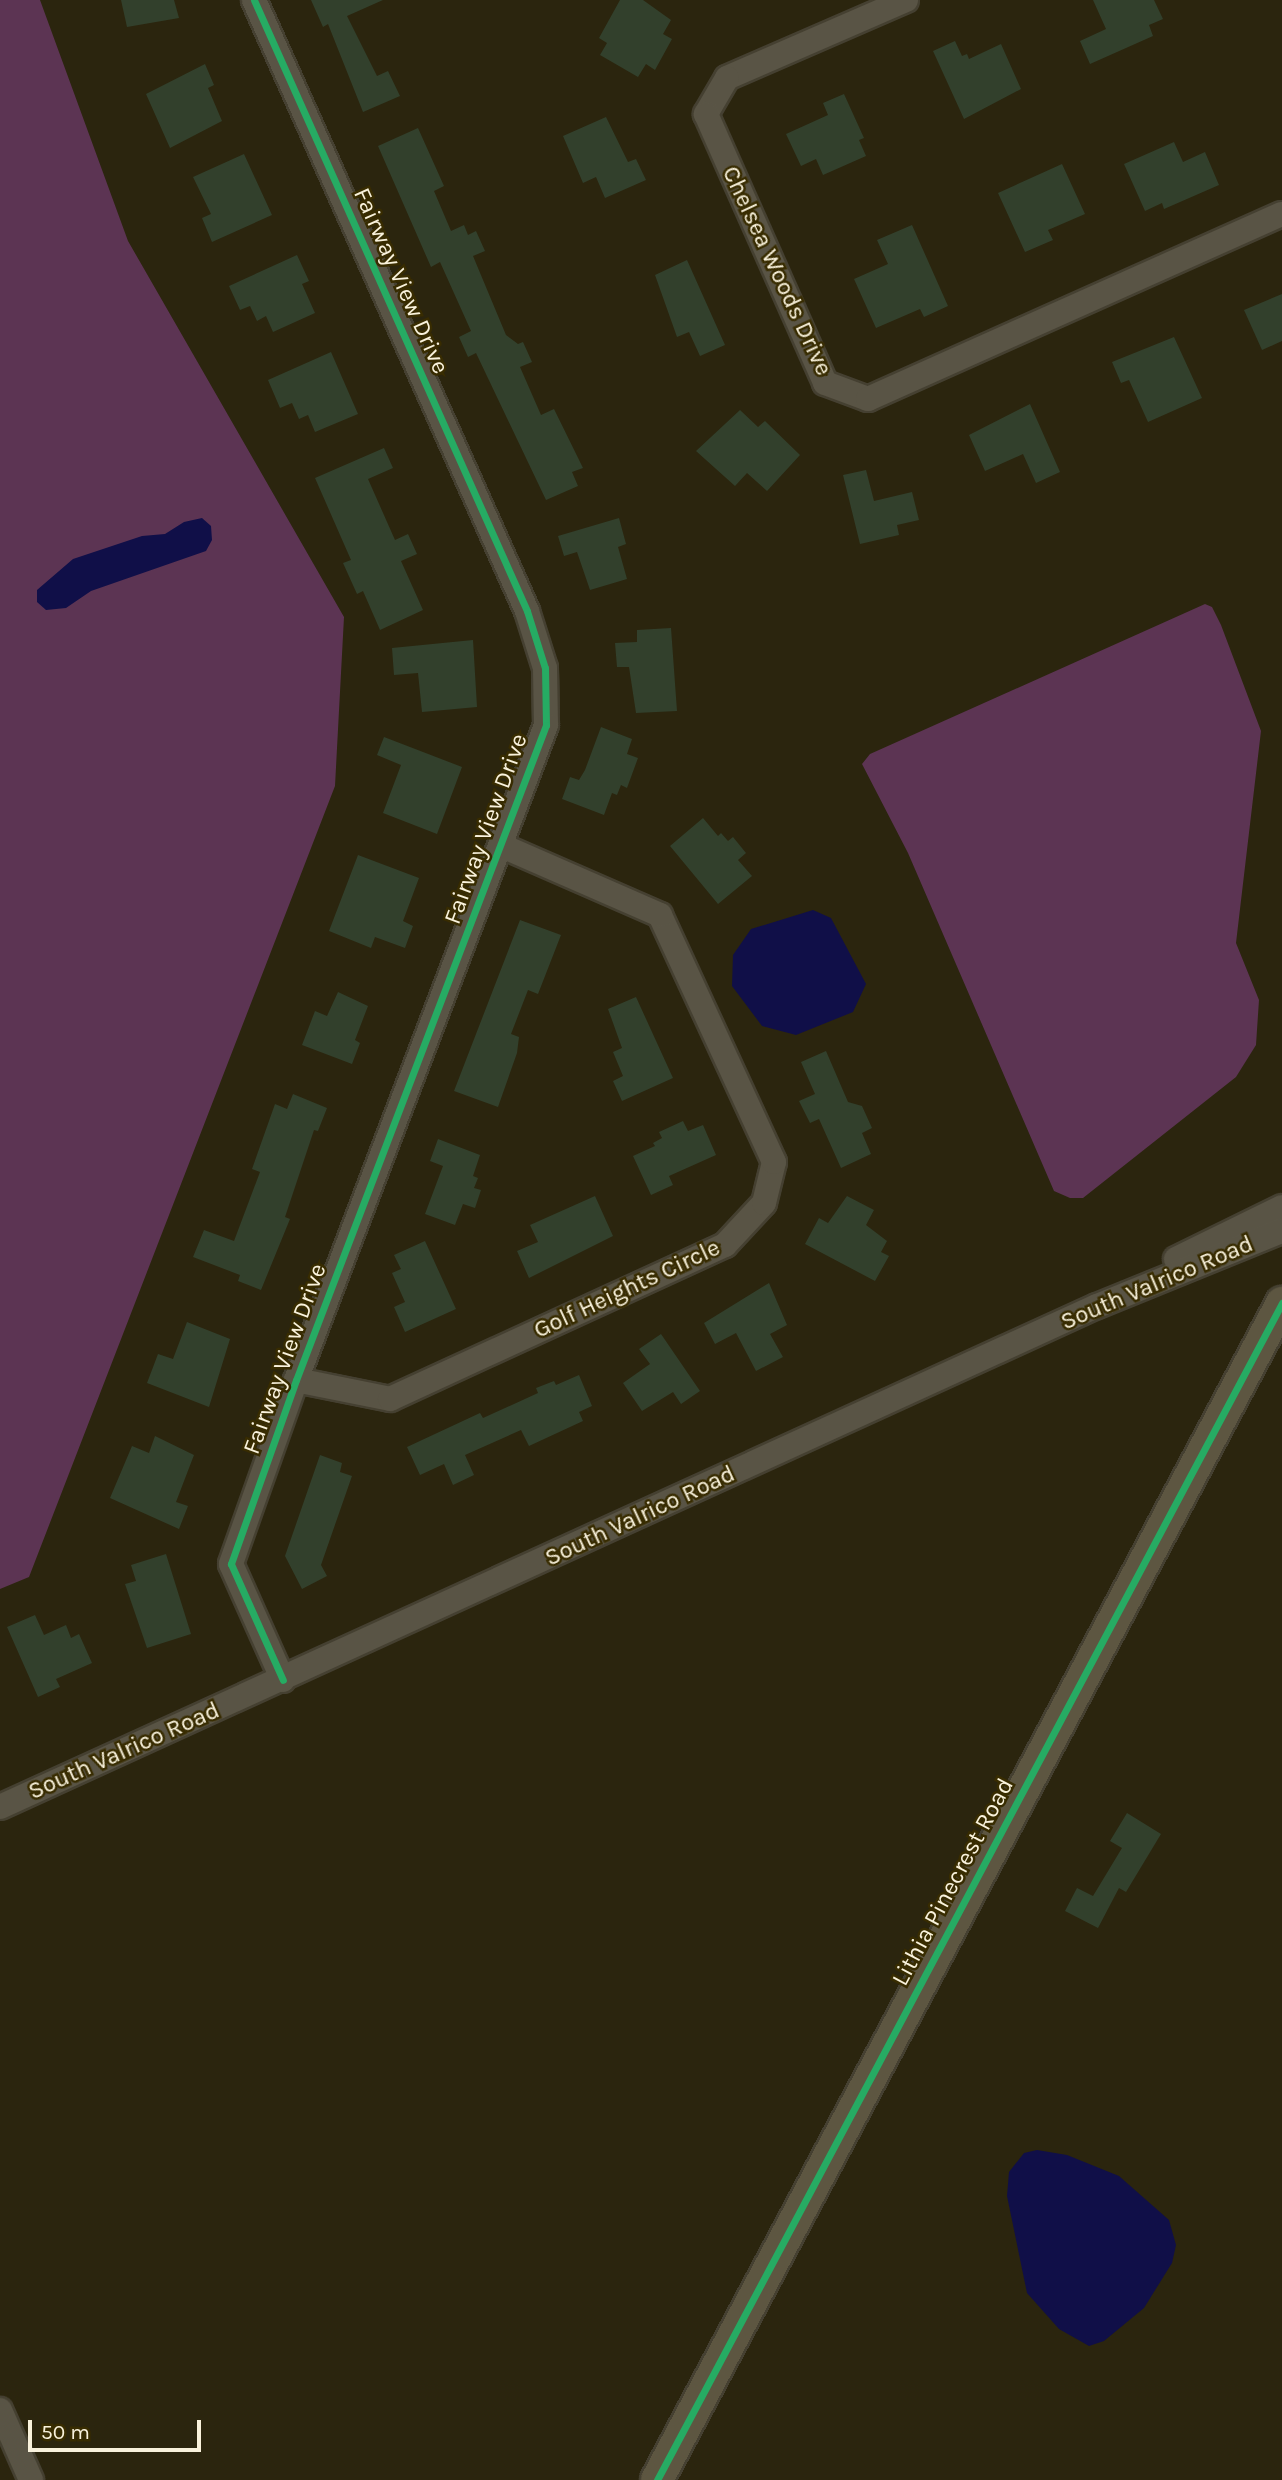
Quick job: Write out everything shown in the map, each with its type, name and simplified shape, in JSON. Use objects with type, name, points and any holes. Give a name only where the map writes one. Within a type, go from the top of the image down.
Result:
[{"type":"main road","name":"Lithia Pinecrest Road","points":[[657,2480],[1282,1303]]},
{"type":"street","name":"Fairway View Drive","points":[[254,0],[527,611],[545,668],[546,725],[296,1380],[231,1564],[283,1680]]},
{"type":"street","name":"Chelsea Woods Drive","points":[[906,0],[727,78],[706,114],[825,383],[868,399],[1282,214]]},
{"type":"street","name":"Golf Heights Circle","points":[[296,1380],[390,1399],[725,1245],[764,1203],[774,1162],[660,915],[502,846]]},
{"type":"street","points":[[1097,1306],[1169,1262],[1282,1207]]},
{"type":"street","name":"South Valrico Road","points":[[0,1807],[1097,1306],[1282,1231]]},
{"type":"street","points":[[0,2410],[31,2480]]},
{"type":"shaded area","points":[[0,0],[40,0],[128,241],[344,617],[335,786],[29,1577],[0,1589]]},
{"type":"shaded area","points":[[202,518],[211,526],[212,540],[206,551],[91,591],[66,608],[46,610],[37,602],[37,590],[73,559],[142,536],[165,534],[184,522]]},
{"type":"shaded area","points":[[1205,604],[1212,607],[1221,625],[1261,731],[1236,943],[1259,1000],[1256,1045],[1236,1077],[1083,1198],[1070,1198],[1054,1191],[908,853],[862,764],[870,754]]},
{"type":"shaded area","points":[[813,910],[831,918],[866,984],[853,1012],[796,1035],[762,1026],[732,986],[733,955],[751,929]]},
{"type":"shaded area","points":[[1037,2150],[1067,2155],[1119,2176],[1169,2220],[1176,2245],[1172,2263],[1144,2308],[1104,2341],[1089,2346],[1059,2329],[1027,2293],[1007,2196],[1009,2172],[1024,2153]]},
{"type":"building","points":[[121,0],[174,0],[179,18],[127,27]]},
{"type":"building","points":[[311,0],[383,0],[347,16],[377,76],[388,71],[400,96],[363,112],[328,24],[323,27]]},
{"type":"building","points":[[620,0],[643,0],[671,20],[663,34],[672,39],[655,70],[646,64],[638,77],[600,55],[607,43],[599,38]]},
{"type":"building","points":[[1093,0],[1154,0],[1163,19],[1149,25],[1153,36],[1090,64],[1080,41],[1106,29]]},
{"type":"building","points":[[955,41],[962,56],[967,54],[969,59],[1001,44],[1021,89],[964,119],[933,51]]},
{"type":"building","points":[[205,64],[214,85],[208,88],[222,121],[170,148],[146,94]]},
{"type":"building","points":[[844,94],[864,138],[859,140],[866,156],[823,175],[816,159],[801,166],[786,134],[828,115],[823,103]]},
{"type":"building","points":[[606,117],[628,162],[636,159],[646,180],[605,198],[596,177],[583,183],[563,136]]},
{"type":"building","points":[[418,128],[444,186],[434,191],[451,231],[464,225],[468,235],[476,231],[485,251],[473,256],[506,335],[518,344],[523,342],[532,362],[520,367],[541,415],[554,409],[583,468],[572,472],[578,486],[546,500],[476,353],[468,357],[459,337],[471,331],[440,262],[431,267],[378,146]]},
{"type":"building","points":[[1174,142],[1183,162],[1205,152],[1219,185],[1164,209],[1162,203],[1145,211],[1124,164]]},
{"type":"building","points":[[244,154],[272,215],[212,242],[202,218],[211,214],[193,177]]},
{"type":"building","points":[[1062,164],[1085,214],[1048,230],[1053,240],[1025,252],[998,193]]},
{"type":"building","points":[[912,225],[948,306],[924,317],[920,309],[876,328],[854,279],[888,264],[877,240]]},
{"type":"building","points":[[297,255],[309,281],[302,284],[315,313],[273,332],[266,316],[257,321],[250,306],[240,310],[229,286]]},
{"type":"building","points":[[687,260],[725,345],[700,356],[689,332],[677,337],[655,275]]},
{"type":"building","points":[[1282,294],[1282,341],[1262,350],[1244,310]]},
{"type":"building","points":[[1174,337],[1202,398],[1148,422],[1129,380],[1121,383],[1112,362]]},
{"type":"building","points":[[331,352],[358,414],[315,432],[308,415],[299,419],[292,403],[280,408],[268,380]]},
{"type":"building","points":[[1030,404],[1060,472],[1036,483],[1023,454],[985,471],[969,435]]},
{"type":"building","points":[[740,410],[758,427],[765,421],[800,455],[767,491],[747,473],[735,486],[696,451]]},
{"type":"building","points":[[384,448],[393,468],[368,479],[395,540],[408,534],[417,554],[401,561],[423,610],[380,630],[363,591],[357,594],[343,563],[351,560],[315,478]]},
{"type":"building","points":[[866,470],[874,501],[912,492],[919,520],[897,525],[899,535],[860,544],[843,475]]},
{"type":"building","points":[[619,518],[626,544],[618,547],[627,579],[590,590],[577,552],[564,556],[558,536]]},
{"type":"building","points":[[671,628],[677,711],[636,713],[629,667],[617,667],[615,643],[637,642],[637,630]]},
{"type":"building","points":[[473,640],[477,707],[422,712],[418,673],[394,675],[392,648]]},
{"type":"building","points":[[601,727],[632,739],[627,754],[638,758],[627,788],[621,785],[617,795],[612,793],[604,815],[562,799],[570,777],[579,780],[585,770]]},
{"type":"building","points":[[384,737],[462,767],[437,834],[383,813],[401,765],[377,755]]},
{"type":"building","points":[[703,818],[718,836],[721,833],[728,841],[733,837],[746,853],[738,860],[752,876],[718,904],[670,846]]},
{"type":"building","points":[[358,855],[419,878],[403,921],[413,926],[405,948],[375,937],[371,948],[329,931]]},
{"type":"building","points":[[520,920],[561,935],[538,994],[528,990],[511,1034],[519,1037],[517,1053],[498,1107],[454,1091]]},
{"type":"building","points":[[338,992],[368,1006],[355,1040],[360,1043],[352,1064],[302,1045],[315,1011],[327,1016]]},
{"type":"building","points":[[636,997],[673,1078],[622,1101],[613,1081],[623,1076],[613,1052],[622,1048],[608,1009]]},
{"type":"building","points":[[826,1051],[848,1102],[862,1106],[872,1128],[862,1133],[871,1154],[841,1168],[819,1119],[810,1123],[799,1101],[815,1094],[801,1062]]},
{"type":"building","points":[[293,1094],[327,1108],[318,1131],[314,1130],[285,1217],[290,1219],[261,1290],[238,1281],[240,1275],[193,1257],[204,1230],[234,1241],[260,1172],[252,1169],[275,1104],[287,1109]]},
{"type":"building","points":[[683,1121],[688,1131],[703,1125],[716,1155],[669,1176],[673,1185],[651,1195],[633,1156],[655,1146],[653,1143],[662,1138],[659,1132]]},
{"type":"building","points":[[438,1139],[480,1155],[473,1176],[478,1178],[474,1188],[481,1190],[475,1208],[463,1204],[455,1225],[425,1214],[443,1166],[430,1161]]},
{"type":"building","points":[[595,1196],[613,1236],[529,1278],[517,1251],[538,1242],[530,1225]]},
{"type":"building","points":[[847,1196],[874,1210],[866,1225],[887,1241],[881,1252],[889,1256],[875,1281],[805,1244],[819,1218],[828,1223]]},
{"type":"building","points":[[425,1241],[456,1309],[405,1332],[394,1307],[405,1302],[392,1273],[401,1269],[394,1255]]},
{"type":"building","points":[[769,1283],[787,1325],[770,1334],[783,1357],[756,1371],[736,1333],[715,1344],[704,1323]]},
{"type":"building","points":[[187,1322],[230,1339],[209,1407],[147,1383],[158,1354],[173,1359]]},
{"type":"building","points":[[661,1334],[700,1391],[681,1404],[673,1392],[642,1411],[623,1383],[650,1364],[639,1349]]},
{"type":"building","points":[[579,1375],[592,1406],[579,1412],[583,1421],[529,1446],[521,1430],[465,1455],[474,1475],[453,1485],[444,1464],[420,1475],[407,1447],[480,1413],[483,1418],[538,1393],[536,1388],[554,1381],[556,1385]]},
{"type":"building","points":[[155,1436],[194,1455],[176,1502],[188,1506],[179,1529],[110,1498],[132,1446],[149,1453]]},
{"type":"building","points":[[320,1455],[342,1463],[340,1472],[352,1476],[321,1565],[327,1576],[302,1589],[285,1556]]},
{"type":"building","points":[[166,1554],[191,1634],[147,1648],[125,1584],[136,1581],[131,1565]]},
{"type":"building","points":[[35,1615],[44,1635],[66,1625],[71,1638],[79,1634],[92,1663],[56,1679],[60,1687],[38,1697],[7,1627]]},
{"type":"building","points":[[1127,1813],[1161,1834],[1126,1892],[1119,1888],[1098,1928],[1065,1911],[1077,1888],[1093,1896],[1122,1848],[1110,1841]]},
{"type":"cycle path","points":[[254,0],[527,611],[545,668],[546,725],[296,1380],[231,1564],[283,1680]]},
{"type":"cycle path","points":[[657,2480],[1282,1303]]}]
